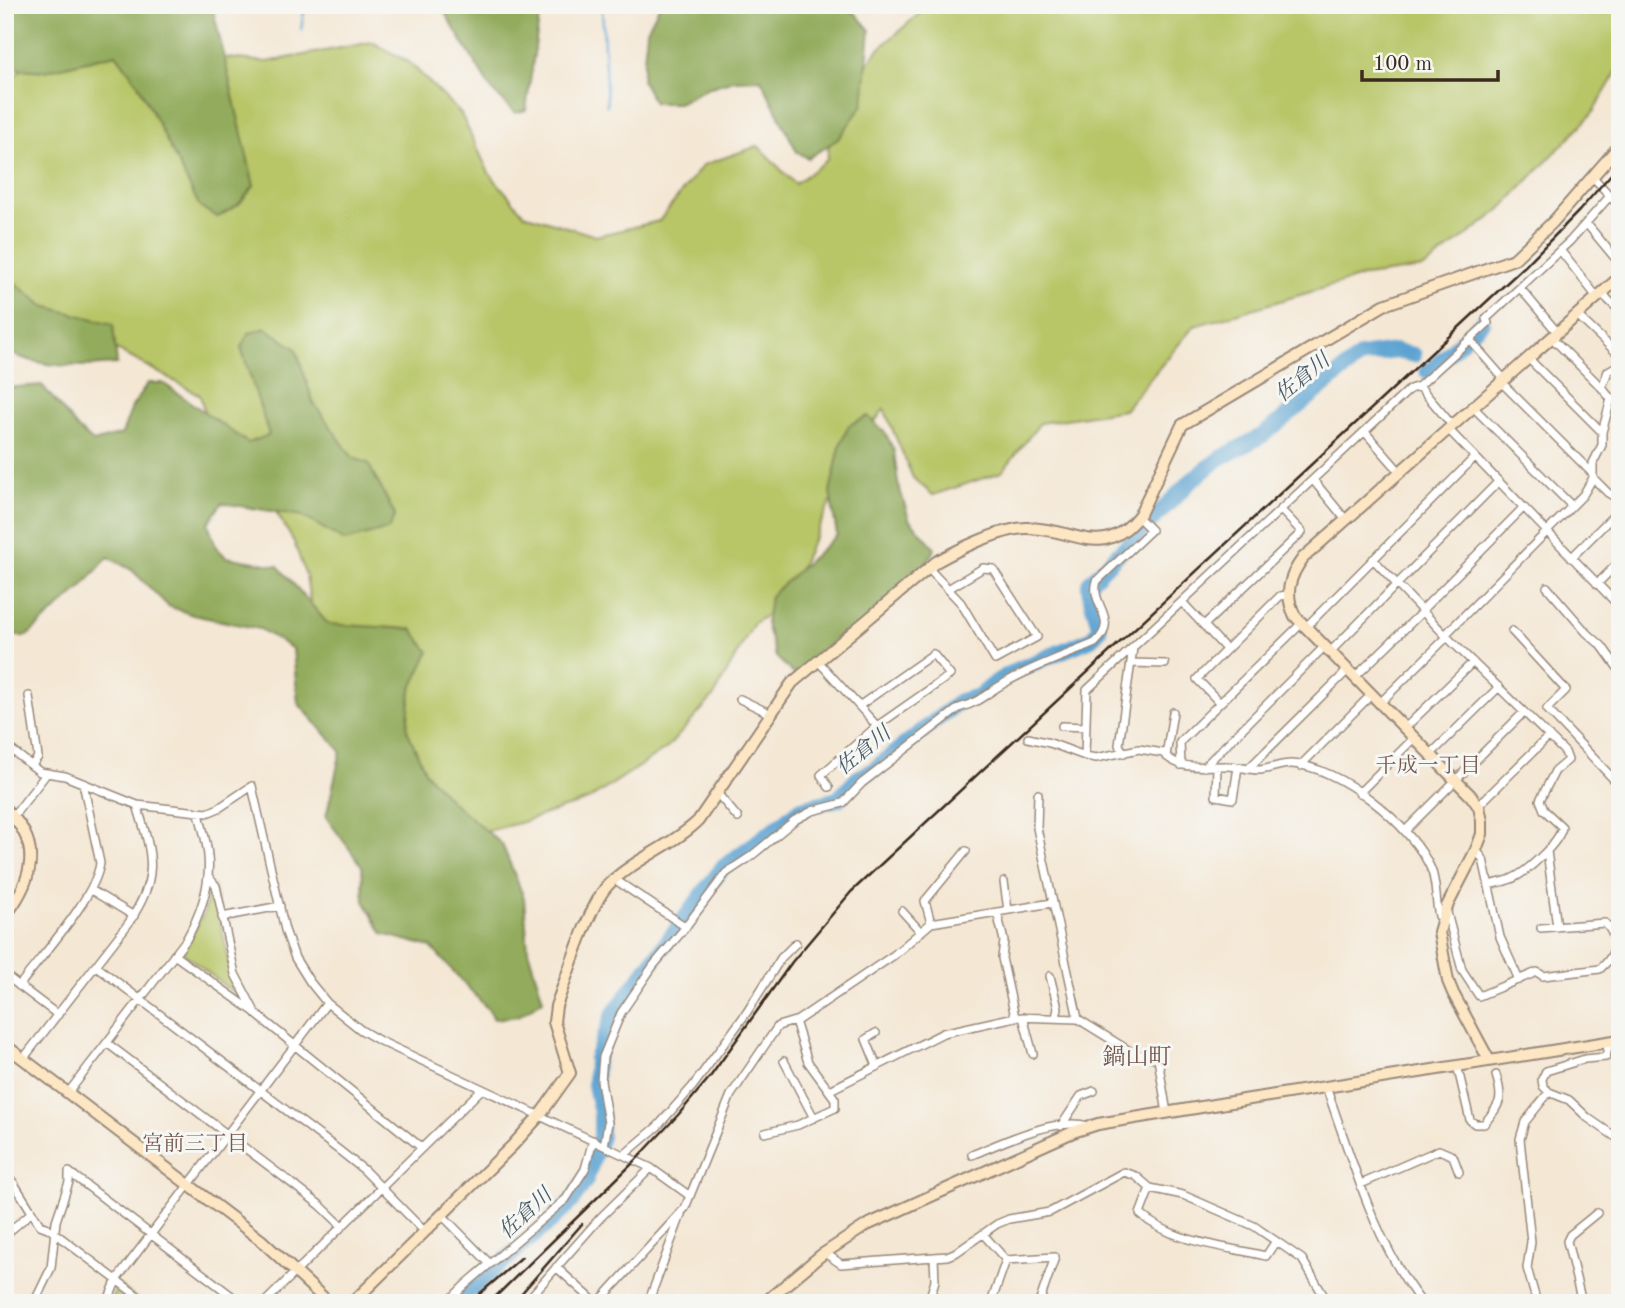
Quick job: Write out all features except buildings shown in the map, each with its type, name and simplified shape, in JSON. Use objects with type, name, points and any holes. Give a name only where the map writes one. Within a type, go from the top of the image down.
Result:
[{"type":"street","points":[[352,1303],[513,1145],[540,1115],[570,1073],[554,1022],[556,1006],[598,896],[614,879],[684,835],[698,821],[792,683],[928,568],[950,554],[1010,530],[1038,529],[1093,541],[1119,535],[1138,517],[1182,425],[1384,306],[1514,259],[1553,222],[1620,145]]},
{"type":"street","points":[[1593,177],[1620,207]]},
{"type":"street","points":[[1085,757],[1087,690],[1410,390],[1419,386],[1470,340],[1488,323],[1486,319],[1620,190]]},
{"type":"street","points":[[1586,223],[1620,264]]},
{"type":"street","points":[[1560,250],[1599,295],[1620,311]]},
{"type":"street","points":[[1489,1060],[1448,981],[1438,932],[1444,912],[1482,834],[1478,806],[1456,780],[1304,625],[1290,607],[1288,595],[1291,573],[1303,558],[1620,277]]},
{"type":"street","points":[[1380,703],[1583,495],[1593,476],[1593,463],[1602,444],[1602,432],[1611,400],[1554,335],[1520,288]]},
{"type":"street","points":[[1577,315],[1620,356]]},
{"type":"street","points":[[1470,340],[1502,381],[1608,493],[1620,500]]},
{"type":"street","points":[[1528,358],[1602,432]]},
{"type":"street","points":[[1602,388],[1608,371],[1620,365]]},
{"type":"street","points":[[1419,386],[1474,458],[1620,607]]},
{"type":"street","points":[[1473,407],[1572,506]]},
{"type":"street","points":[[1365,432],[1400,472]]},
{"type":"street","points":[[1181,765],[1180,742],[1373,559],[1474,458]]},
{"type":"street","points":[[1313,480],[1346,520]]},
{"type":"street","points":[[1203,767],[1397,584],[1498,482]]},
{"type":"street","points":[[1248,769],[1422,611],[1523,508]]},
{"type":"street","points":[[1571,558],[1620,509]]},
{"type":"street","points":[[1204,625],[1302,532],[1281,510]]},
{"type":"street","points":[[604,1146],[608,1123],[601,1081],[603,1057],[621,1013],[653,966],[726,873],[795,820],[812,811],[843,803],[862,783],[959,708],[988,696],[1002,684],[1095,643],[1102,636],[1105,626],[1105,616],[1096,597],[1097,581],[1151,530],[1138,517]]},
{"type":"street","points":[[1373,559],[1446,636],[1565,752],[1568,760],[1555,771],[1540,800],[1544,810],[1562,827],[1561,836],[1514,878],[1489,884]]},
{"type":"street","points":[[1597,584],[1620,561]]},
{"type":"street","points":[[928,568],[961,603],[995,660],[1037,637],[993,569],[983,568],[948,589]]},
{"type":"street","points":[[1547,587],[1586,632],[1602,646],[1620,671]]},
{"type":"street","points":[[1220,703],[1197,679],[1280,597],[1288,595]]},
{"type":"street","points":[[1182,602],[1226,649]]},
{"type":"street","points":[[1512,631],[1566,691],[1547,709],[1620,786]]},
{"type":"street","points":[[1124,753],[1119,745],[1133,647]]},
{"type":"street","points":[[829,787],[821,775],[877,726],[950,675],[933,654],[859,706]]},
{"type":"street","points":[[818,661],[877,726]]},
{"type":"street","points":[[1405,728],[1473,662]]},
{"type":"street","points":[[1131,663],[1165,664]]},
{"type":"street","points":[[1431,754],[1499,687]]},
{"type":"street","points":[[1300,766],[1372,694]]},
{"type":"street","points":[[29,696],[38,757],[32,765]]},
{"type":"street","points":[[740,699],[771,714]]},
{"type":"street","points":[[1166,756],[1173,712]]},
{"type":"street","points":[[1406,830],[1524,712]]},
{"type":"street","points":[[1062,726],[1086,727]]},
{"type":"street","points":[[1478,806],[1549,736]]},
{"type":"street","points":[[1028,738],[1085,757],[1096,758],[1139,749],[1163,753],[1170,761],[1181,765],[1258,770],[1291,764],[1336,776],[1389,814],[1406,830],[1432,870],[1435,902],[1440,916],[1444,912]]},
{"type":"street","points":[[1359,793],[1414,738]]},
{"type":"street","points":[[5,745],[40,772],[65,776],[137,805],[207,813],[252,786],[295,958],[327,1003],[361,1030],[380,1041],[651,1168],[690,1196]]},
{"type":"street","points":[[1217,766],[1216,796],[1233,799],[1238,767]]},
{"type":"street","points":[[5,827],[9,813],[47,773]]},
{"type":"street","points":[[19,986],[91,890],[98,874],[100,863],[83,783]]},
{"type":"street","points":[[717,793],[738,818]]},
{"type":"street","points":[[1038,794],[1037,828],[1078,1019]]},
{"type":"street","points":[[23,1059],[134,916],[144,896],[152,869],[148,839],[137,805]]},
{"type":"street","points":[[5,916],[27,882],[30,856],[25,834],[9,813]]},
{"type":"street","points":[[68,1093],[194,925],[208,876],[208,855],[199,813]]},
{"type":"street","points":[[1476,850],[1483,859],[1500,937],[1519,979]]},
{"type":"street","points":[[932,923],[925,901],[966,851]]},
{"type":"street","points":[[1547,851],[1557,927]]},
{"type":"street","points":[[208,876],[216,886],[235,974],[256,1014]]},
{"type":"street","points":[[614,879],[686,927]]},
{"type":"street","points":[[1004,882],[1008,910]]},
{"type":"street","points":[[5,889],[18,899]]},
{"type":"street","points":[[91,890],[134,916]]},
{"type":"street","points":[[648,1303],[682,1211],[731,1095],[772,1032],[795,1021],[894,955],[932,923],[1052,903]]},
{"type":"street","points":[[222,917],[280,906]]},
{"type":"street","points":[[902,911],[921,932]]},
{"type":"street","points":[[998,912],[1004,941],[1002,958],[1033,1054]]},
{"type":"street","points":[[1444,912],[1462,970],[1479,996],[1537,972],[1542,976],[1600,969],[1607,964],[1617,948],[1615,933],[1605,923],[1541,928]]},
{"type":"street","points":[[624,1155],[658,1126],[693,1086],[747,1012],[781,958],[796,943]]},
{"type":"street","points":[[174,955],[256,1014],[422,1148]]},
{"type":"street","points":[[96,966],[340,1150],[425,1232]]},
{"type":"street","points":[[5,975],[58,1015]]},
{"type":"street","points":[[1050,976],[1058,1009],[1056,1018]]},
{"type":"street","points":[[107,1303],[117,1279],[327,1003]]},
{"type":"street","points":[[830,1090],[943,1033],[1019,1017],[1078,1019],[1133,1053],[1158,1059],[1167,1113]]},
{"type":"street","points":[[765,1133],[798,1125],[835,1108],[835,1099],[830,1090],[808,1062],[795,1021]]},
{"type":"street","points":[[876,1033],[866,1039],[877,1066]]},
{"type":"street","points":[[764,1303],[825,1253],[867,1225],[1090,1127],[1615,1041]]},
{"type":"street","points":[[1615,1041],[1606,1057],[1586,1059],[1546,1071],[1542,1079],[1543,1086],[1549,1092],[1569,1100],[1588,1118],[1620,1140]]},
{"type":"street","points":[[107,1043],[320,1205],[342,1226]]},
{"type":"street","points":[[5,1045],[261,1240],[329,1303]]},
{"type":"street","points":[[784,1061],[814,1118]]},
{"type":"street","points":[[1457,1065],[1471,1120],[1475,1124],[1484,1124],[1501,1103],[1501,1090],[1496,1075]]},
{"type":"street","points":[[1326,1087],[1373,1221],[1406,1282],[1422,1303]]},
{"type":"street","points":[[264,1303],[482,1089]]},
{"type":"street","points":[[1061,1126],[1081,1097],[1094,1091]]},
{"type":"street","points":[[1536,1303],[1527,1268],[1531,1242],[1520,1139],[1525,1122],[1549,1092]]},
{"type":"street","points":[[972,1155],[1026,1132],[1077,1123],[1090,1127]]},
{"type":"street","points":[[447,1303],[566,1199],[585,1170],[593,1140]]},
{"type":"street","points":[[1361,1184],[1439,1150],[1453,1156],[1459,1172]]},
{"type":"street","points":[[524,1303],[600,1219],[651,1168]]},
{"type":"street","points":[[34,1303],[51,1268],[56,1221],[69,1182],[69,1171],[241,1303]]},
{"type":"street","points":[[825,1253],[841,1264],[934,1257],[957,1252],[997,1224],[1009,1219],[1050,1212],[1124,1172],[1136,1175],[1150,1188],[1183,1195],[1254,1226],[1301,1259],[1328,1303]]},
{"type":"street","points":[[5,1183],[13,1182],[40,1225],[56,1234],[147,1303]]},
{"type":"street","points":[[1150,1188],[1140,1214],[1153,1225],[1179,1236],[1266,1256],[1276,1241]]},
{"type":"street","points":[[556,1267],[597,1303],[682,1211]]},
{"type":"street","points":[[5,1235],[32,1212]]},
{"type":"street","points":[[1582,1303],[1567,1241],[1570,1235],[1597,1213]]},
{"type":"street","points":[[442,1215],[490,1264]]},
{"type":"street","points":[[983,1234],[1006,1260]]},
{"type":"street","points":[[928,1303],[935,1280],[934,1257]]},
{"type":"street","points":[[1006,1260],[1055,1257],[1039,1303]]},
{"type":"street","points":[[991,1303],[1006,1260]]},
{"type":"green space","points":[[5,5],[212,5],[254,186],[239,204],[218,217],[200,207],[138,84],[116,54],[45,71],[5,68]]},
{"type":"green space","points":[[440,5],[541,5],[526,110],[515,113],[491,89]]},
{"type":"green space","points":[[660,5],[842,5],[856,14],[870,30],[863,105],[838,139],[808,158],[797,152],[761,79],[734,80],[707,88],[678,103],[654,103],[642,80],[647,30]]},
{"type":"green space","points":[[929,5],[1620,5],[1620,66],[1592,114],[1500,210],[1424,268],[1365,276],[1194,326],[1124,410],[1040,423],[1002,472],[933,495],[913,478],[884,409],[855,449],[783,605],[754,623],[714,696],[667,748],[588,800],[519,823],[463,837],[316,635],[306,576],[294,542],[260,485],[210,434],[200,395],[121,352],[43,318],[5,293],[5,84],[40,54],[149,50],[267,62],[372,42],[409,62],[461,114],[489,173],[524,214],[596,236],[659,221],[703,165],[758,146],[795,184],[827,160],[834,111],[878,50]]},
{"type":"green space","points":[[5,275],[44,306],[113,324],[117,364],[46,364],[5,351]]},
{"type":"green space","points":[[266,328],[296,349],[313,402],[353,458],[368,463],[395,515],[389,529],[345,541],[302,516],[222,503],[208,523],[216,547],[226,557],[278,566],[328,624],[412,629],[429,652],[411,690],[407,730],[426,773],[451,801],[502,844],[524,898],[528,950],[543,1000],[518,1016],[494,1019],[431,947],[383,934],[364,901],[362,866],[326,817],[341,751],[298,703],[293,649],[260,629],[193,615],[168,606],[132,570],[108,557],[80,589],[27,636],[5,636],[5,388],[42,385],[78,429],[93,442],[122,434],[132,407],[148,383],[163,383],[248,443],[269,435],[241,347],[249,333]]},
{"type":"green space","points":[[868,416],[886,434],[894,451],[898,483],[909,519],[935,548],[920,576],[799,679],[776,657],[766,624],[770,596],[837,535],[830,492],[841,442],[849,425]]},
{"type":"green space","points":[[213,887],[231,972],[242,1000],[182,952],[203,915]]},
{"type":"green space","points":[[120,1286],[141,1303],[110,1303]]},
{"type":"waterway","points":[[301,30],[305,5]]},
{"type":"waterway","points":[[602,5],[607,106]]},
{"type":"waterway","name":"佐倉川","points":[[1427,371],[1482,322]]},
{"type":"waterway","name":"佐倉川","points":[[455,1303],[550,1222],[572,1201],[586,1180],[601,1136],[601,1113],[595,1085],[596,1059],[614,1013],[722,868],[802,808],[838,799],[858,778],[873,770],[960,701],[979,696],[1019,669],[1091,639],[1099,630],[1089,583],[1192,480],[1219,459],[1263,435],[1361,356],[1395,351],[1414,355]]},
{"type":"railway","points":[[489,1303],[635,1161],[678,1115],[710,1077],[792,962],[851,892],[1525,266],[1620,164]]},
{"type":"railway","points":[[513,1303],[582,1224]]},
{"type":"railway","points":[[469,1303],[522,1257]]},
{"type":"district","name":"千成一丁目","points":[[1428,765]]},
{"type":"district","name":"鍋山町","points":[[1137,1056]]},
{"type":"district","name":"宮前三丁目","points":[[195,1143]]}]
